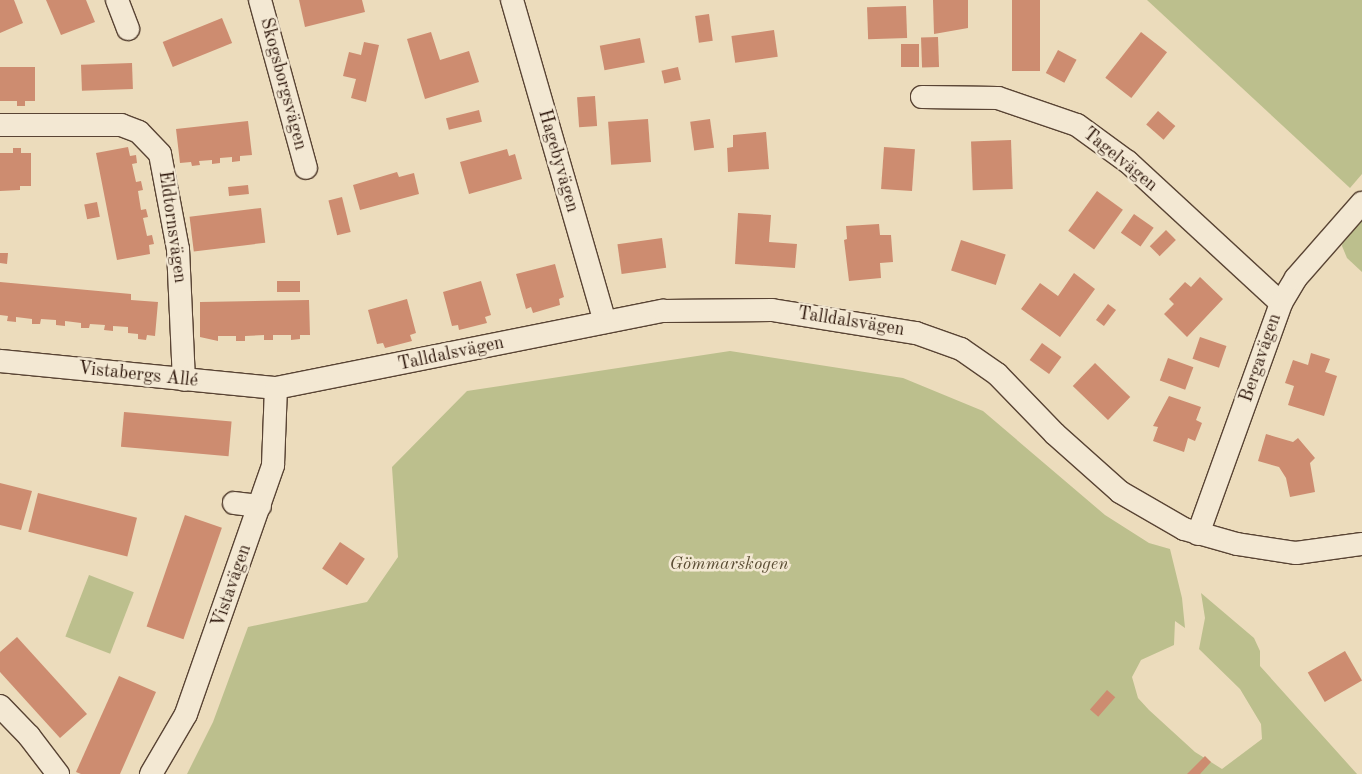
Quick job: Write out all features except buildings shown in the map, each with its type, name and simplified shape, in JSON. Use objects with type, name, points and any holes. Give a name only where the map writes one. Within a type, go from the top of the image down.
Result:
[{"type":"street","points":[[116,0],[128,29]]},
{"type":"street","name":"Skogsborgsvägen","points":[[260,0],[306,168]]},
{"type":"street","name":"Hagebyvägen","points":[[512,0],[604,322]]},
{"type":"street","name":"Tagelvägen","points":[[922,97],[998,98],[1077,125],[1128,162],[1281,303]]},
{"type":"street","name":"Eldtornsvägen","points":[[0,125],[121,125],[139,132],[160,154],[178,249],[184,380]]},
{"type":"street","name":"Bergavägen","points":[[1198,534],[1281,303],[1296,278],[1362,203]]},
{"type":"street","name":"Talldalsvägen","points":[[276,388],[604,322],[663,312],[772,310],[861,322],[939,340],[961,349],[997,374],[1055,434],[1120,492],[1139,506],[1198,534],[1252,547],[1296,553],[1362,544]]},
{"type":"street","name":"Vistabergs Allé","points":[[0,361],[276,388]]},
{"type":"street","name":"Vistavägen","points":[[151,774],[186,714],[260,506],[273,465],[276,388]]},
{"type":"street","points":[[234,503],[260,506]]},
{"type":"street","points":[[0,706],[29,736],[58,774]]},
{"type":"green space","points":[[1147,0],[1362,0],[1362,174],[1350,188]]},
{"type":"green space","points":[[1362,217],[1362,272],[1347,258],[1342,246],[1343,240]]},
{"type":"green space","name":"Gömmarskogen","points":[[730,351],[903,378],[983,411],[1105,515],[1149,543],[1170,549],[1182,598],[1185,628],[1175,621],[1174,645],[1141,660],[1132,677],[1138,698],[1149,710],[1195,752],[1222,769],[1262,739],[1261,724],[1240,689],[1199,649],[1205,618],[1201,593],[1254,638],[1260,651],[1260,666],[1357,774],[187,774],[213,722],[248,627],[367,602],[398,557],[392,467],[467,391]]},
{"type":"green space","points":[[89,575],[134,592],[110,654],[65,637]]}]
